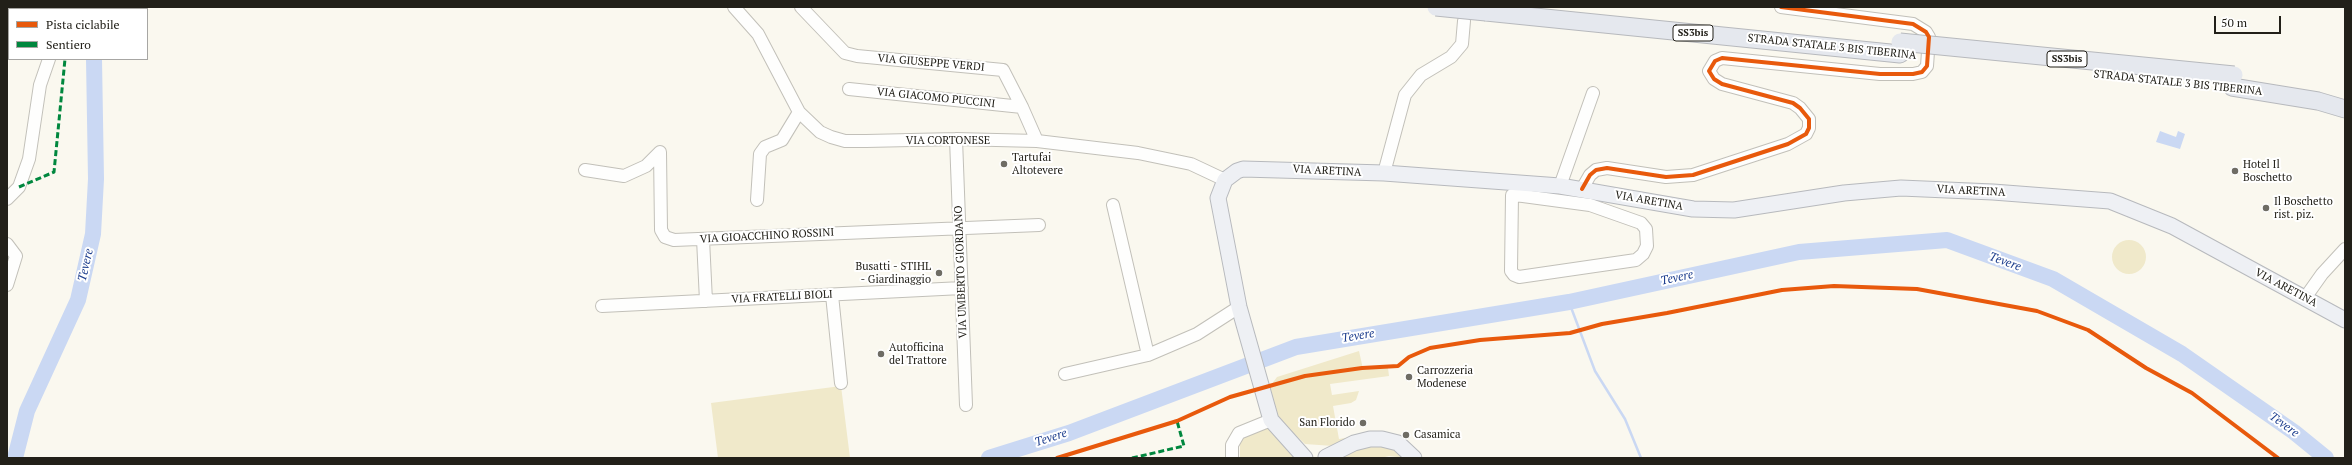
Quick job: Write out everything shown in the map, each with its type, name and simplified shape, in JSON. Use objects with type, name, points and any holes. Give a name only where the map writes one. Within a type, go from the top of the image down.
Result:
[{"type":"highway","name":"STRADA STATALE 3 BIS TIBERINA","points":[[1436,7],[1900,48],[2321,90],[2345,97]]},
{"type":"highway","name":"STRADA STATALE 3 BIS TIBERINA","points":[[1544,7],[1900,48]]},
{"type":"highway","name":"STRADA STATALE 3 BIS TIBERINA","points":[[2233,81],[2318,101],[2345,109]]},
{"type":"main road","name":"VIA ARETINA","points":[[1225,180],[1236,171],[1248,169],[1384,173],[1522,190],[1560,186],[1694,209],[1734,210],[1844,193],[1901,188],[1993,192],[2110,201],[2172,226],[2343,318]]},
{"type":"main road","points":[[1225,180],[1220,189],[1219,204],[1239,308],[1271,420],[1305,458],[1315,452],[1326,458],[1354,443],[1370,439],[1398,442],[1414,458]]},
{"type":"street","name":"VIA CORTONESE","points":[[734,7],[758,34],[799,112],[820,132],[845,141],[956,139],[1037,141],[1138,154],[1184,163],[1225,180]]},
{"type":"street","points":[[1582,189],[1590,175],[1596,170],[1607,168],[1666,177],[1693,176],[1788,144],[1806,134],[1809,128],[1808,119],[1800,108],[1793,103],[1722,84],[1714,79],[1709,71],[1715,61],[1722,58],[1880,74],[1913,74],[1922,72],[1927,66],[1929,37],[1926,32],[1913,24],[1781,7]]},
{"type":"street","name":"VIA GIUSEPPE VERDI","points":[[803,8],[845,53],[864,57],[1003,70],[1037,141]]},
{"type":"street","points":[[1384,173],[1405,95],[1422,75],[1451,57],[1462,44],[1464,20]]},
{"type":"street","points":[[7,199],[19,187],[29,159],[40,85],[49,60]]},
{"type":"street","name":"VIA GIACOMO PUCCINI","points":[[849,89],[1022,107]]},
{"type":"street","points":[[1560,186],[1593,93]]},
{"type":"street","points":[[757,200],[760,154],[765,147],[782,140],[799,112]]},
{"type":"street","name":"VIA UMBERTO GIORDANO","points":[[956,139],[966,405]]},
{"type":"street","name":"VIA GIOACCHINO ROSSINI","points":[[585,170],[624,176],[646,166],[660,152],[661,230],[665,237],[674,240],[960,227],[1039,225]]},
{"type":"street","points":[[1522,190],[1590,205],[1641,223],[1646,229],[1647,246],[1643,254],[1636,260],[1519,277],[1514,275],[1511,271],[1512,195],[1522,190]]},
{"type":"street","points":[[1113,204],[1148,355]]},
{"type":"street","points":[[702,239],[706,301]]},
{"type":"street","points":[[7,244],[16,256],[7,285]]},
{"type":"street","points":[[2305,298],[2322,274],[2345,249]]},
{"type":"street","name":"VIA FRATELLI BIOLI","points":[[602,306],[962,288]]},
{"type":"street","points":[[832,295],[841,383]]},
{"type":"street","points":[[1065,374],[1148,355],[1198,334],[1239,308]]},
{"type":"street","points":[[1232,458],[1232,445],[1239,433],[1271,420]]},
{"type":"shaded area","points":[[2126,240],[2132,240],[2136,241],[2143,247],[2146,257],[2145,264],[2139,271],[2132,274],[2126,274],[2122,273],[2115,267],[2112,260],[2112,254],[2113,250],[2119,243]]},
{"type":"shaded area","points":[[1359,351],[1363,369],[1388,368],[1389,376],[1330,384],[1332,395],[1359,391],[1356,400],[1351,403],[1333,406],[1339,439],[1351,437],[1333,446],[1305,444],[1276,417],[1268,389],[1277,377]]},
{"type":"shaded area","points":[[841,386],[850,458],[718,458],[711,403]]},
{"type":"shaded area","points":[[1271,424],[1292,449],[1293,458],[1240,458],[1240,445],[1237,445],[1244,436]]},
{"type":"shaded area","points":[[1389,444],[1406,458],[1389,456],[1381,458],[1343,458],[1356,447]]},
{"type":"water","points":[[2160,131],[2176,137],[2178,131],[2185,134],[2180,149],[2156,142]]},
{"type":"waterway","name":"Tevere","points":[[15,458],[27,411],[78,300],[93,234],[96,179],[94,60]]},
{"type":"waterway","name":"Tevere","points":[[989,458],[1069,433],[1296,347],[1569,302],[1799,252],[1947,240],[2053,279],[2182,354],[2294,432],[2326,458]]},
{"type":"waterway","points":[[1569,302],[1595,371],[1625,419],[1641,458]]},
{"type":"marked path","points":[[19,187],[54,172],[65,60]]},
{"type":"marked path","points":[[1132,458],[1184,446],[1177,421]]},
{"type":"cycle path","points":[[1582,189],[1590,175],[1596,170],[1607,168],[1666,177],[1693,175],[1788,144],[1806,134],[1809,128],[1809,119],[1800,108],[1793,103],[1722,84],[1714,79],[1709,71],[1715,61],[1722,58],[1880,74],[1913,74],[1922,72],[1927,66],[1929,37],[1926,32],[1913,24],[1781,7]]},
{"type":"cycle path","points":[[1057,458],[1177,421],[1230,397],[1305,376],[1362,368],[1398,366],[1409,357],[1430,348],[1480,340],[1570,333],[1602,324],[1667,313],[1782,290],[1834,286],[1917,289],[2037,311],[2088,330],[2146,368],[2192,393],[2278,458]]},
{"type":"place","name":"Tartufai Altotevere","points":[[1004,164]]},
{"type":"place","name":"Hotel Il Boschetto","points":[[2235,171]]},
{"type":"place","name":"Il Boschetto rist. piz.","points":[[2266,208]]},
{"type":"place","name":"Busatti - STIHL - Giardinaggio","points":[[939,273]]},
{"type":"place","name":"Autofficina del Trattore","points":[[881,354]]},
{"type":"place","name":"Carrozzeria Modenese","points":[[1409,377]]},
{"type":"place","name":"San Florido","points":[[1363,423]]},
{"type":"place","name":"Casamica","points":[[1406,435]]}]
